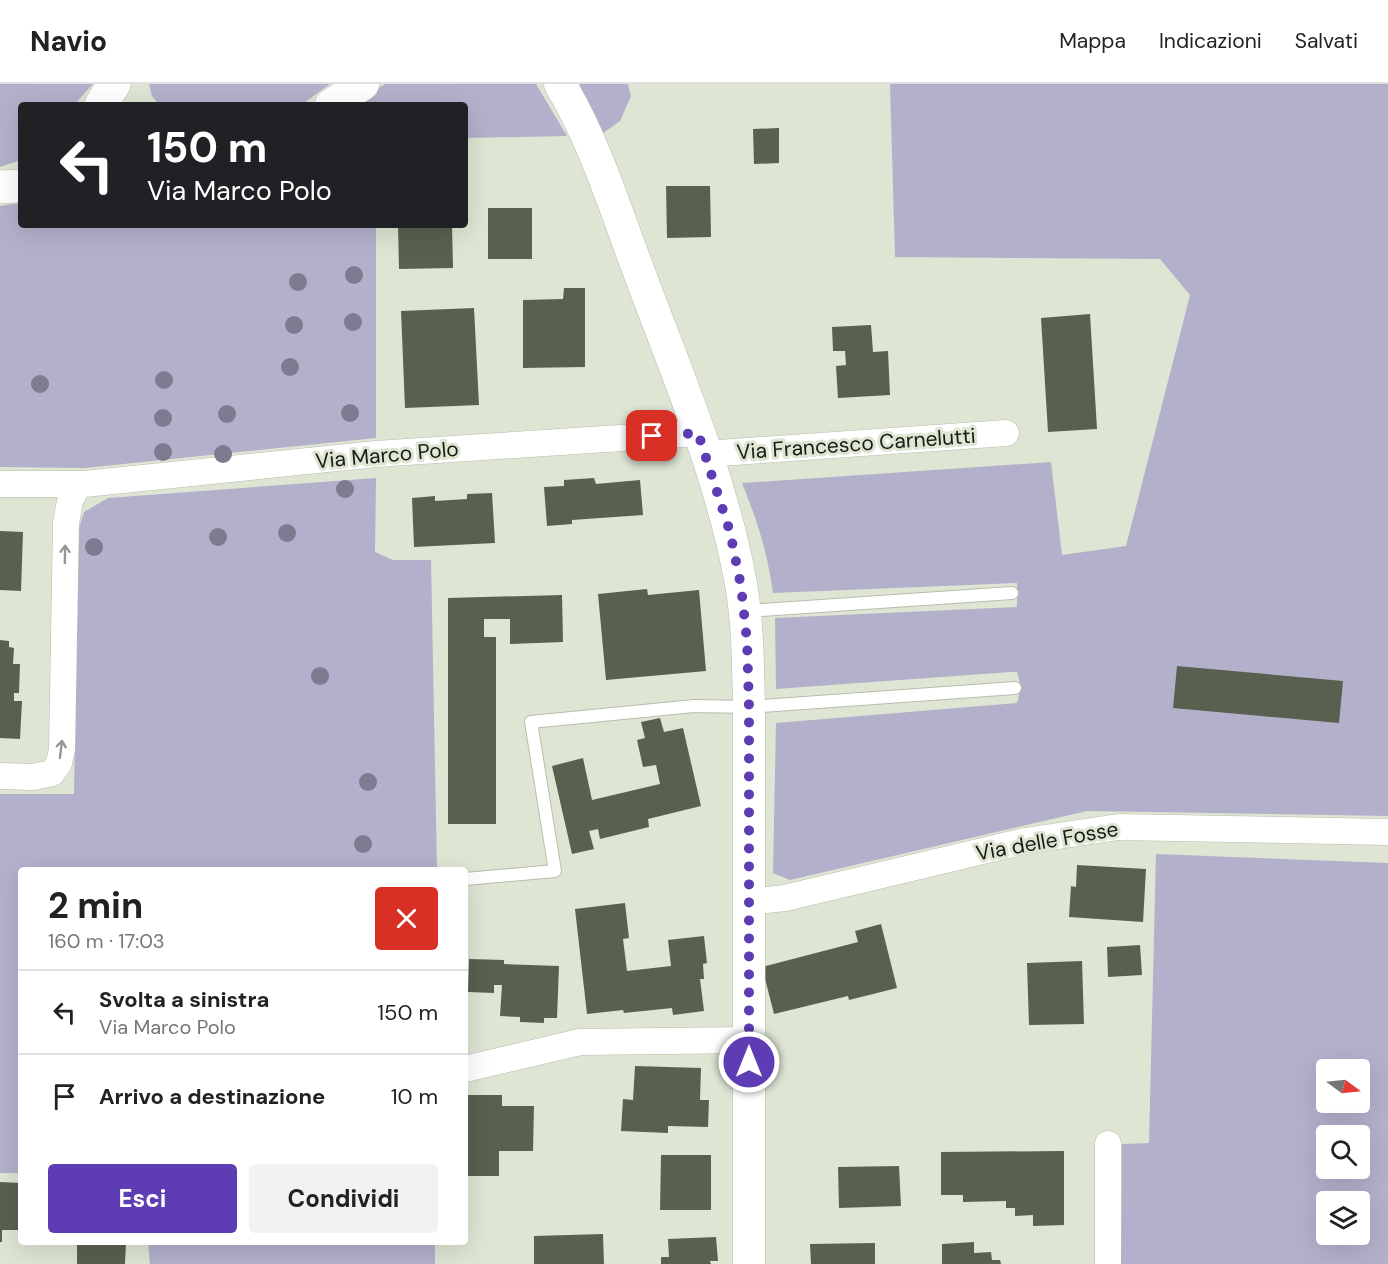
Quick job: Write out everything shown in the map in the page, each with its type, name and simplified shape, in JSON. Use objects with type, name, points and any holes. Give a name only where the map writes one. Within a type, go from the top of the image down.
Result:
[{"type":"main road","points":[[103,102],[114,84]]},
{"type":"main road","points":[[127,84],[131,102]]},
{"type":"street","points":[[336,102],[363,84]]},
{"type":"street","points":[[560,84],[588,136],[702,443],[730,532],[741,586],[747,641],[749,707],[749,1264]]},
{"type":"street","name":"Via Francesco Carnelutti","points":[[702,443],[1006,433]]},
{"type":"street","name":"Via Marco Polo","points":[[0,484],[78,485],[376,454],[702,443]]},
{"type":"street","points":[[0,776],[43,777],[52,773],[59,763],[62,749],[66,523],[70,501],[78,485]]},
{"type":"street","name":"Via delle Fosse","points":[[748,902],[785,898],[1071,832],[1118,827],[1382,832]]},
{"type":"street","points":[[468,1068],[580,1042],[748,1040]]},
{"type":"street","points":[[1108,1144],[1108,1264]]},
{"type":"lane","points":[[744,611],[1012,592]]},
{"type":"lane","points":[[468,879],[555,871],[531,722],[694,706],[749,707],[1015,688]]},
{"type":"shaded area","points":[[0,84],[93,84],[77,102],[18,102],[18,161],[0,167]]},
{"type":"shaded area","points":[[149,84],[330,84],[305,102],[157,102],[152,96]]},
{"type":"shaded area","points":[[385,84],[536,84],[567,136],[468,138],[468,102],[356,102]]},
{"type":"shaded area","points":[[577,84],[628,84],[631,96],[620,121],[602,134]]},
{"type":"shaded area","points":[[890,84],[1388,84],[1388,816],[1087,811],[790,880],[773,873],[776,723],[1017,703],[1020,688],[1017,672],[1010,672],[776,689],[775,618],[1017,607],[1017,583],[773,593],[761,537],[742,483],[1051,462],[1062,555],[1126,546],[1190,295],[1160,259],[895,257]]},
{"type":"shaded area","points":[[18,203],[18,228],[376,228],[376,438],[85,468],[0,467],[0,206]]},
{"type":"shaded area","points":[[376,478],[375,552],[393,560],[431,560],[437,867],[18,867],[18,1173],[0,1173],[0,794],[74,794],[78,531],[84,512],[108,498]]},
{"type":"shaded area","points":[[1156,854],[1388,863],[1388,1264],[1121,1264],[1122,1144],[1149,1143]]},
{"type":"shaded area","points":[[148,1245],[435,1245],[435,1264],[150,1264]]},
{"type":"building","points":[[779,128],[779,163],[754,164],[753,129]]},
{"type":"building","points":[[666,186],[710,186],[711,237],[667,238]]},
{"type":"building","points":[[488,208],[532,208],[532,259],[488,259]]},
{"type":"building","points":[[398,228],[452,228],[453,268],[399,269]]},
{"type":"building","points":[[564,288],[585,288],[585,367],[523,368],[523,300],[563,299]]},
{"type":"building","points":[[474,308],[479,405],[405,408],[401,311]]},
{"type":"building","points":[[1090,314],[1097,429],[1048,432],[1041,318]]},
{"type":"building","points":[[871,325],[873,352],[888,351],[890,395],[838,398],[836,366],[846,365],[845,351],[833,351],[832,327]]},
{"type":"building","points":[[594,478],[596,484],[640,480],[643,515],[572,520],[572,524],[547,526],[544,487],[564,486],[564,480]]},
{"type":"building","points":[[492,493],[495,543],[414,547],[412,498],[435,496],[435,501],[467,499],[467,494]]},
{"type":"building","points":[[0,531],[23,532],[21,591],[0,590]]},
{"type":"building","points":[[647,589],[648,595],[699,590],[706,671],[606,680],[598,594]]},
{"type":"building","points":[[562,595],[563,642],[510,644],[510,619],[484,619],[484,637],[496,637],[496,824],[448,824],[448,598]]},
{"type":"building","points":[[0,640],[9,641],[9,647],[14,648],[13,664],[20,664],[19,693],[14,693],[14,701],[22,701],[20,739],[0,738]]},
{"type":"building","points":[[1177,666],[1343,681],[1339,723],[1173,708]]},
{"type":"building","points":[[660,718],[664,732],[683,728],[701,806],[648,819],[649,827],[600,839],[598,829],[589,831],[594,849],[572,854],[552,766],[583,758],[592,800],[660,784],[656,765],[643,767],[637,740],[645,738],[641,722]]},
{"type":"building","points":[[1077,865],[1146,869],[1143,922],[1069,917],[1071,886],[1076,887]]},
{"type":"building","points":[[625,903],[629,938],[623,939],[627,971],[671,966],[668,940],[704,936],[707,963],[703,964],[704,979],[700,979],[704,1011],[673,1015],[672,1008],[587,1014],[575,909]]},
{"type":"building","points":[[881,924],[897,988],[849,1000],[848,996],[774,1014],[762,967],[858,942],[855,931]]},
{"type":"building","points":[[1140,945],[1142,975],[1108,977],[1107,947]]},
{"type":"building","points":[[469,959],[504,960],[504,964],[559,966],[557,1018],[544,1018],[544,1023],[520,1022],[520,1017],[500,1016],[502,985],[494,985],[494,993],[468,992]]},
{"type":"building","points":[[1082,961],[1084,1024],[1029,1025],[1027,963]]},
{"type":"building","points":[[635,1066],[701,1068],[700,1100],[709,1100],[708,1127],[668,1126],[668,1133],[621,1131],[623,1099],[633,1100]]},
{"type":"building","points":[[468,1095],[502,1095],[502,1106],[534,1106],[533,1151],[499,1151],[499,1176],[468,1176]]},
{"type":"building","points":[[1064,1151],[1064,1225],[1033,1226],[1033,1215],[1015,1216],[1015,1208],[1006,1208],[1006,1201],[963,1202],[963,1195],[941,1195],[941,1152]]},
{"type":"building","points":[[661,1155],[711,1155],[711,1210],[660,1210]]},
{"type":"building","points":[[899,1166],[901,1206],[839,1208],[838,1167]]},
{"type":"building","points":[[0,1182],[18,1183],[18,1230],[2,1230],[2,1242],[0,1242]]},
{"type":"building","points":[[603,1234],[604,1264],[534,1264],[534,1236]]},
{"type":"building","points":[[716,1237],[718,1261],[710,1261],[711,1264],[661,1264],[661,1257],[669,1257],[668,1239]]},
{"type":"building","points":[[974,1242],[974,1253],[991,1252],[992,1260],[1000,1260],[1001,1264],[942,1264],[942,1244]]},
{"type":"building","points":[[875,1243],[875,1264],[811,1264],[810,1244]]},
{"type":"building","points":[[77,1245],[126,1245],[125,1264],[77,1264]]},
{"type":"route","points":[[652,436],[698,433],[730,532],[741,586],[747,641],[749,707],[749,1062]]}]
